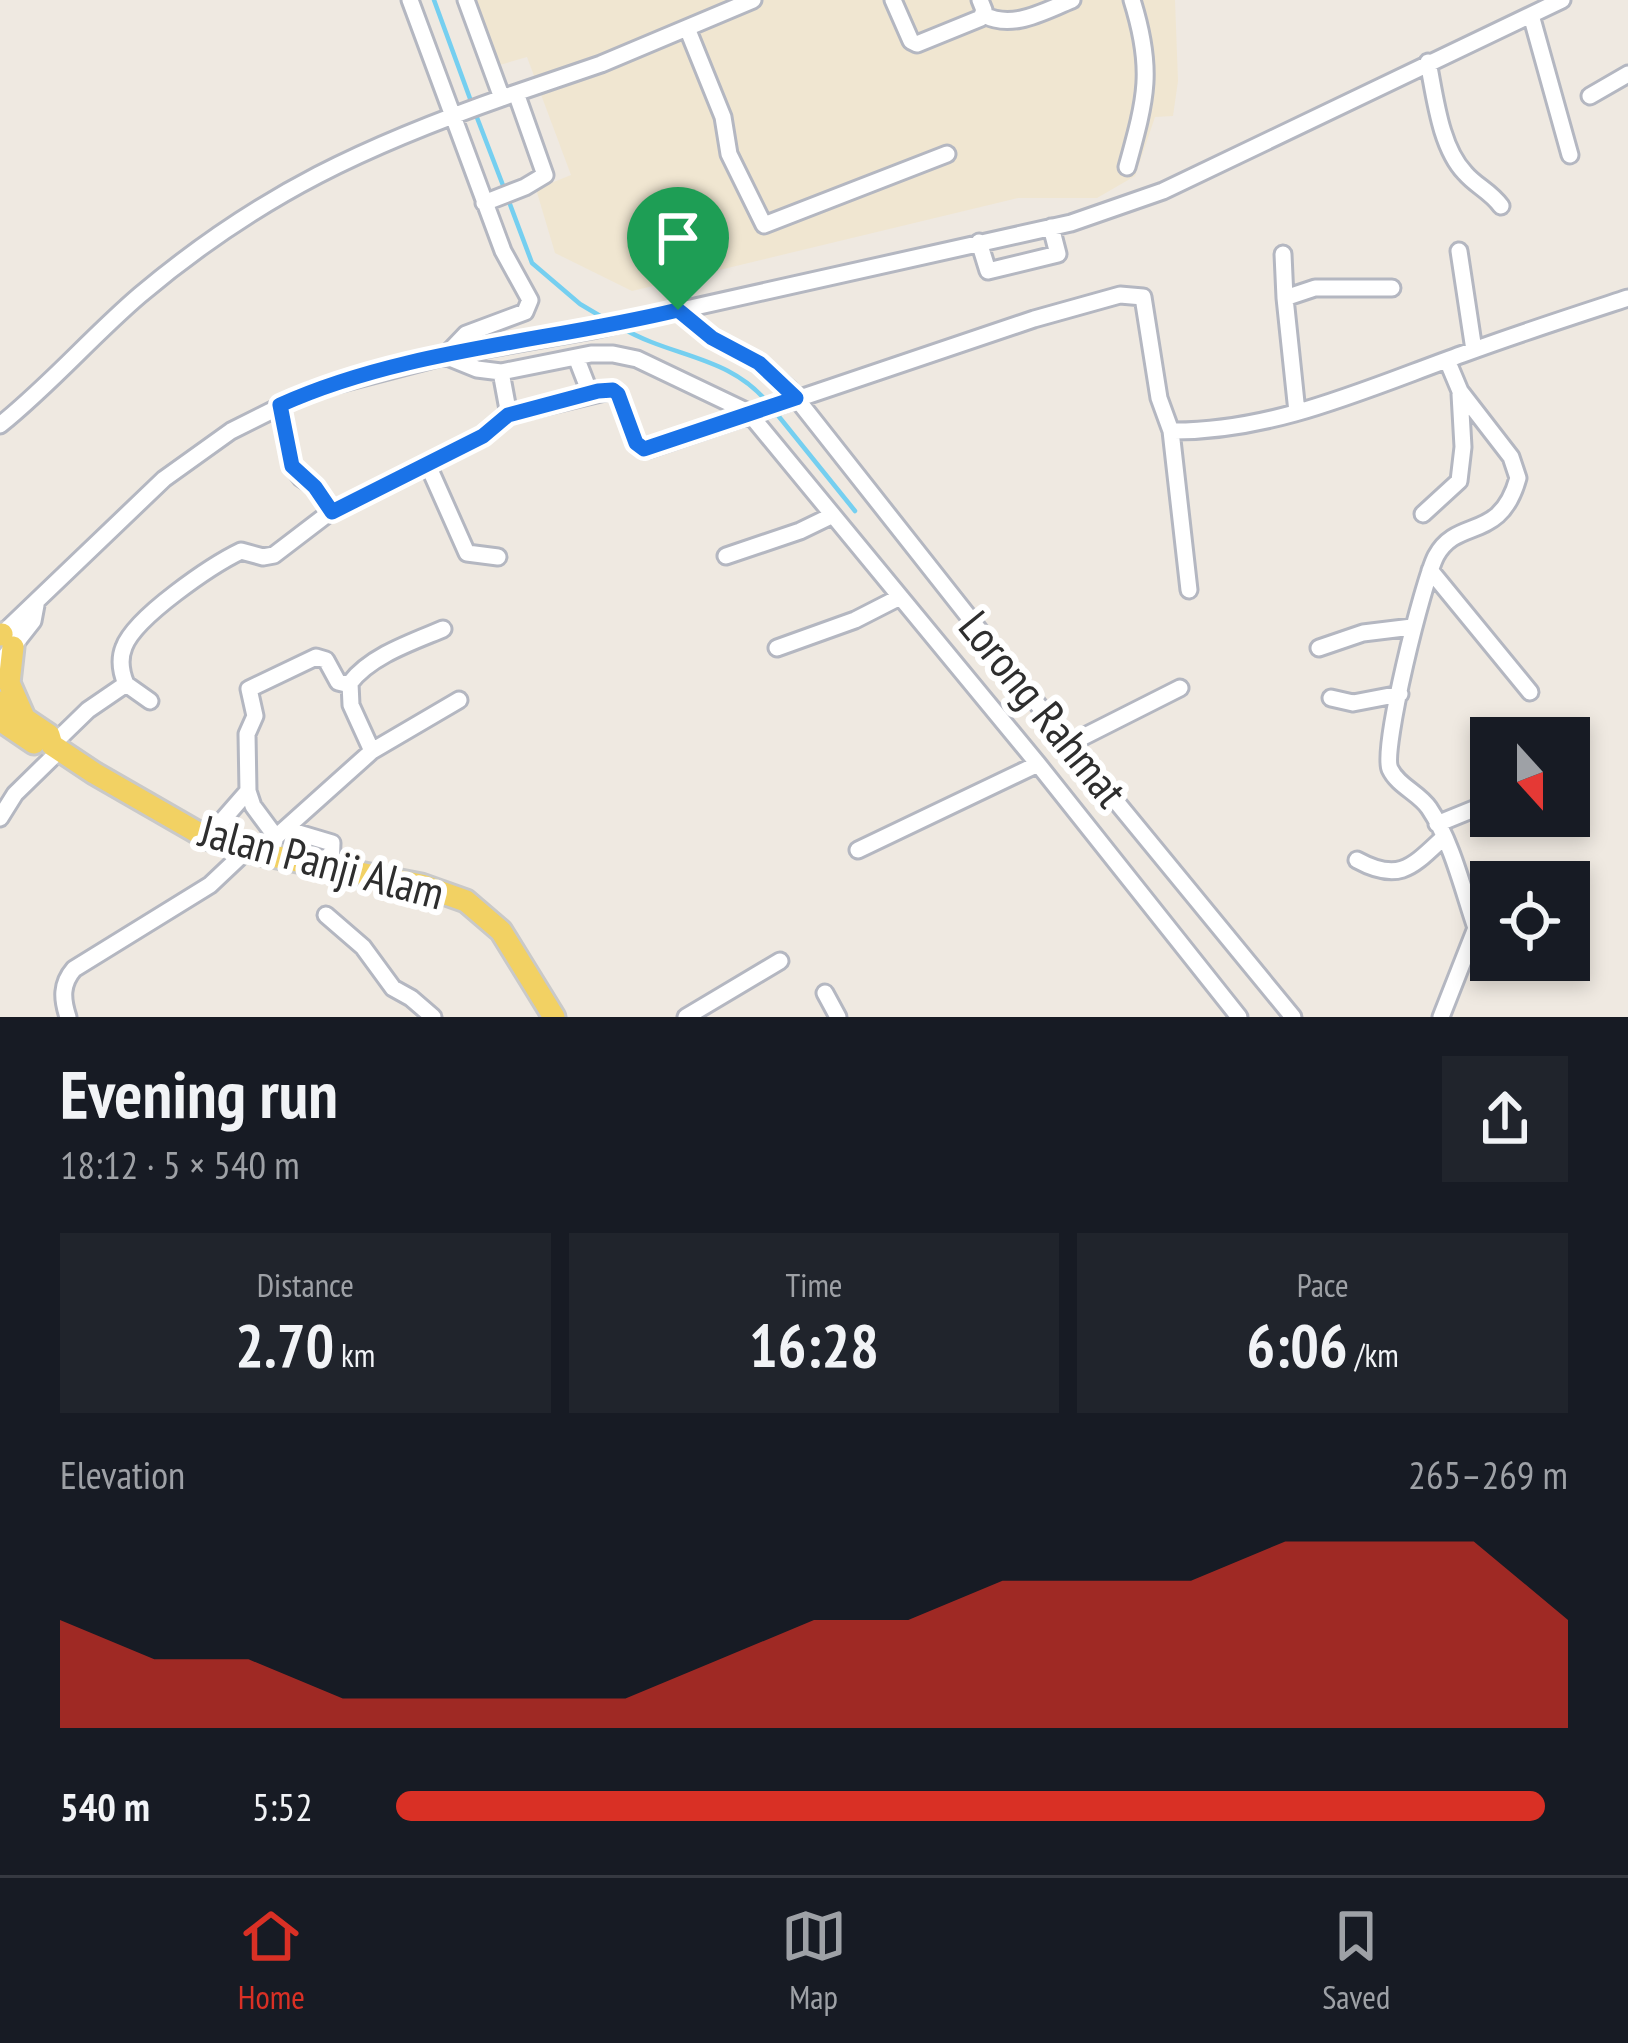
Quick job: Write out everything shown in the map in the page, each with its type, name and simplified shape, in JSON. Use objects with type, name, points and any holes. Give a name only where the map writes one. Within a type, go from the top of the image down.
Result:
[{"type":"main road","points":[[3,643],[16,728]]},
{"type":"main road","name":"Jalan Panji Alam","points":[[0,702],[16,728]]},
{"type":"main road","name":"Jalan Panji Alam","points":[[0,720],[207,838],[246,851],[277,841],[331,868],[421,885],[478,909],[514,948],[554,1017]]},
{"type":"street","points":[[410,0],[503,251],[531,305],[525,312],[466,334],[446,356]]},
{"type":"street","points":[[466,0],[545,175],[484,202]]},
{"type":"street","points":[[0,425],[140,295],[242,218],[327,167],[753,0]]},
{"type":"street","points":[[893,0],[917,44],[982,7],[999,22],[1016,21],[1072,0]]},
{"type":"street","points":[[1127,167],[1148,70],[1132,0]]},
{"type":"street","points":[[3,643],[22,612],[36,605],[164,479],[204,448],[280,405],[345,380],[1052,227],[1153,196],[1562,0]]},
{"type":"street","points":[[1531,15],[1570,155]]},
{"type":"street","points":[[687,28],[723,117],[730,154],[764,225],[947,154]]},
{"type":"street","points":[[1428,62],[1452,153],[1466,176],[1490,190],[1501,206]]},
{"type":"street","points":[[1590,97],[1628,74]]},
{"type":"street","points":[[979,242],[988,271],[1058,254],[1052,227]]},
{"type":"street","points":[[1459,251],[1474,350]]},
{"type":"street","points":[[1283,254],[1297,412]]},
{"type":"street","points":[[1285,298],[1315,288],[1391,288]]},
{"type":"street","points":[[150,701],[126,684],[122,656],[128,638],[185,586],[242,551],[274,555],[332,512],[483,436],[508,415],[613,390],[636,443],[644,449],[1034,319],[1120,295],[1143,297],[1159,398],[1172,431],[1189,590]]},
{"type":"street","points":[[1172,431],[1230,428],[1297,412],[1628,298]]},
{"type":"street","name":"Lorong Rahmat","points":[[678,310],[712,338],[759,363],[793,399],[1293,1017]]},
{"type":"street","points":[[446,356],[477,369],[501,372],[601,353],[637,359],[751,412],[1239,1017]]},
{"type":"street","points":[[576,357],[590,393]]},
{"type":"street","points":[[1441,1017],[1476,932],[1440,831],[1426,804],[1389,767],[1388,748],[1412,627],[1438,553],[1455,536],[1498,517],[1518,478],[1511,457],[1460,391],[1448,360]]},
{"type":"street","points":[[501,372],[508,415]]},
{"type":"street","points":[[1423,514],[1459,481],[1463,447],[1460,391]]},
{"type":"street","points":[[280,405],[292,466],[332,512]]},
{"type":"street","points":[[427,463],[467,553],[498,557]]},
{"type":"street","points":[[727,556],[833,515]]},
{"type":"street","points":[[1430,570],[1530,692]]},
{"type":"street","points":[[777,648],[855,620],[900,597]]},
{"type":"street","points":[[1319,648],[1363,633],[1412,627]]},
{"type":"street","points":[[372,751],[351,705],[350,686],[360,671],[443,628]]},
{"type":"street","points":[[277,841],[248,791],[247,734],[255,716],[250,687],[316,657],[326,660],[338,682],[350,686]]},
{"type":"street","points":[[0,818],[88,710],[126,684]]},
{"type":"street","points":[[1069,743],[1180,688]]},
{"type":"street","points":[[1331,698],[1353,703],[1400,694]]},
{"type":"street","points":[[277,841],[372,751],[459,700]]},
{"type":"street","points":[[858,850],[1038,764]]},
{"type":"street","points":[[207,838],[248,791]]},
{"type":"street","points":[[1357,860],[1382,872],[1410,867],[1440,831],[1470,814]]},
{"type":"street","points":[[277,841],[332,843],[331,868]]},
{"type":"street","points":[[68,1017],[63,992],[74,968],[210,885],[246,851]]},
{"type":"street","points":[[326,915],[363,947],[393,988],[433,1017]]},
{"type":"street","points":[[686,1017],[780,961]]},
{"type":"street","points":[[825,992],[838,1017]]},
{"type":"shaded area","points":[[470,0],[1175,0],[1178,81],[1173,116],[1155,117],[1135,176],[1097,198],[1018,198],[632,291],[555,253],[536,189],[571,175],[527,57],[493,67]]},
{"type":"waterway","points":[[434,0],[472,104]]},
{"type":"waterway","points":[[476,115],[504,188]]},
{"type":"waterway","points":[[508,199],[532,263],[607,320]]},
{"type":"waterway","points":[[622,328],[718,366],[769,404]]},
{"type":"waterway","points":[[776,413],[855,511]]},
{"type":"route","points":[[678,310],[712,338],[759,363],[796,398],[644,449],[636,443],[618,394],[598,391],[508,415],[483,436],[332,512],[292,466],[280,405],[311,391],[446,356],[678,310]]}]
